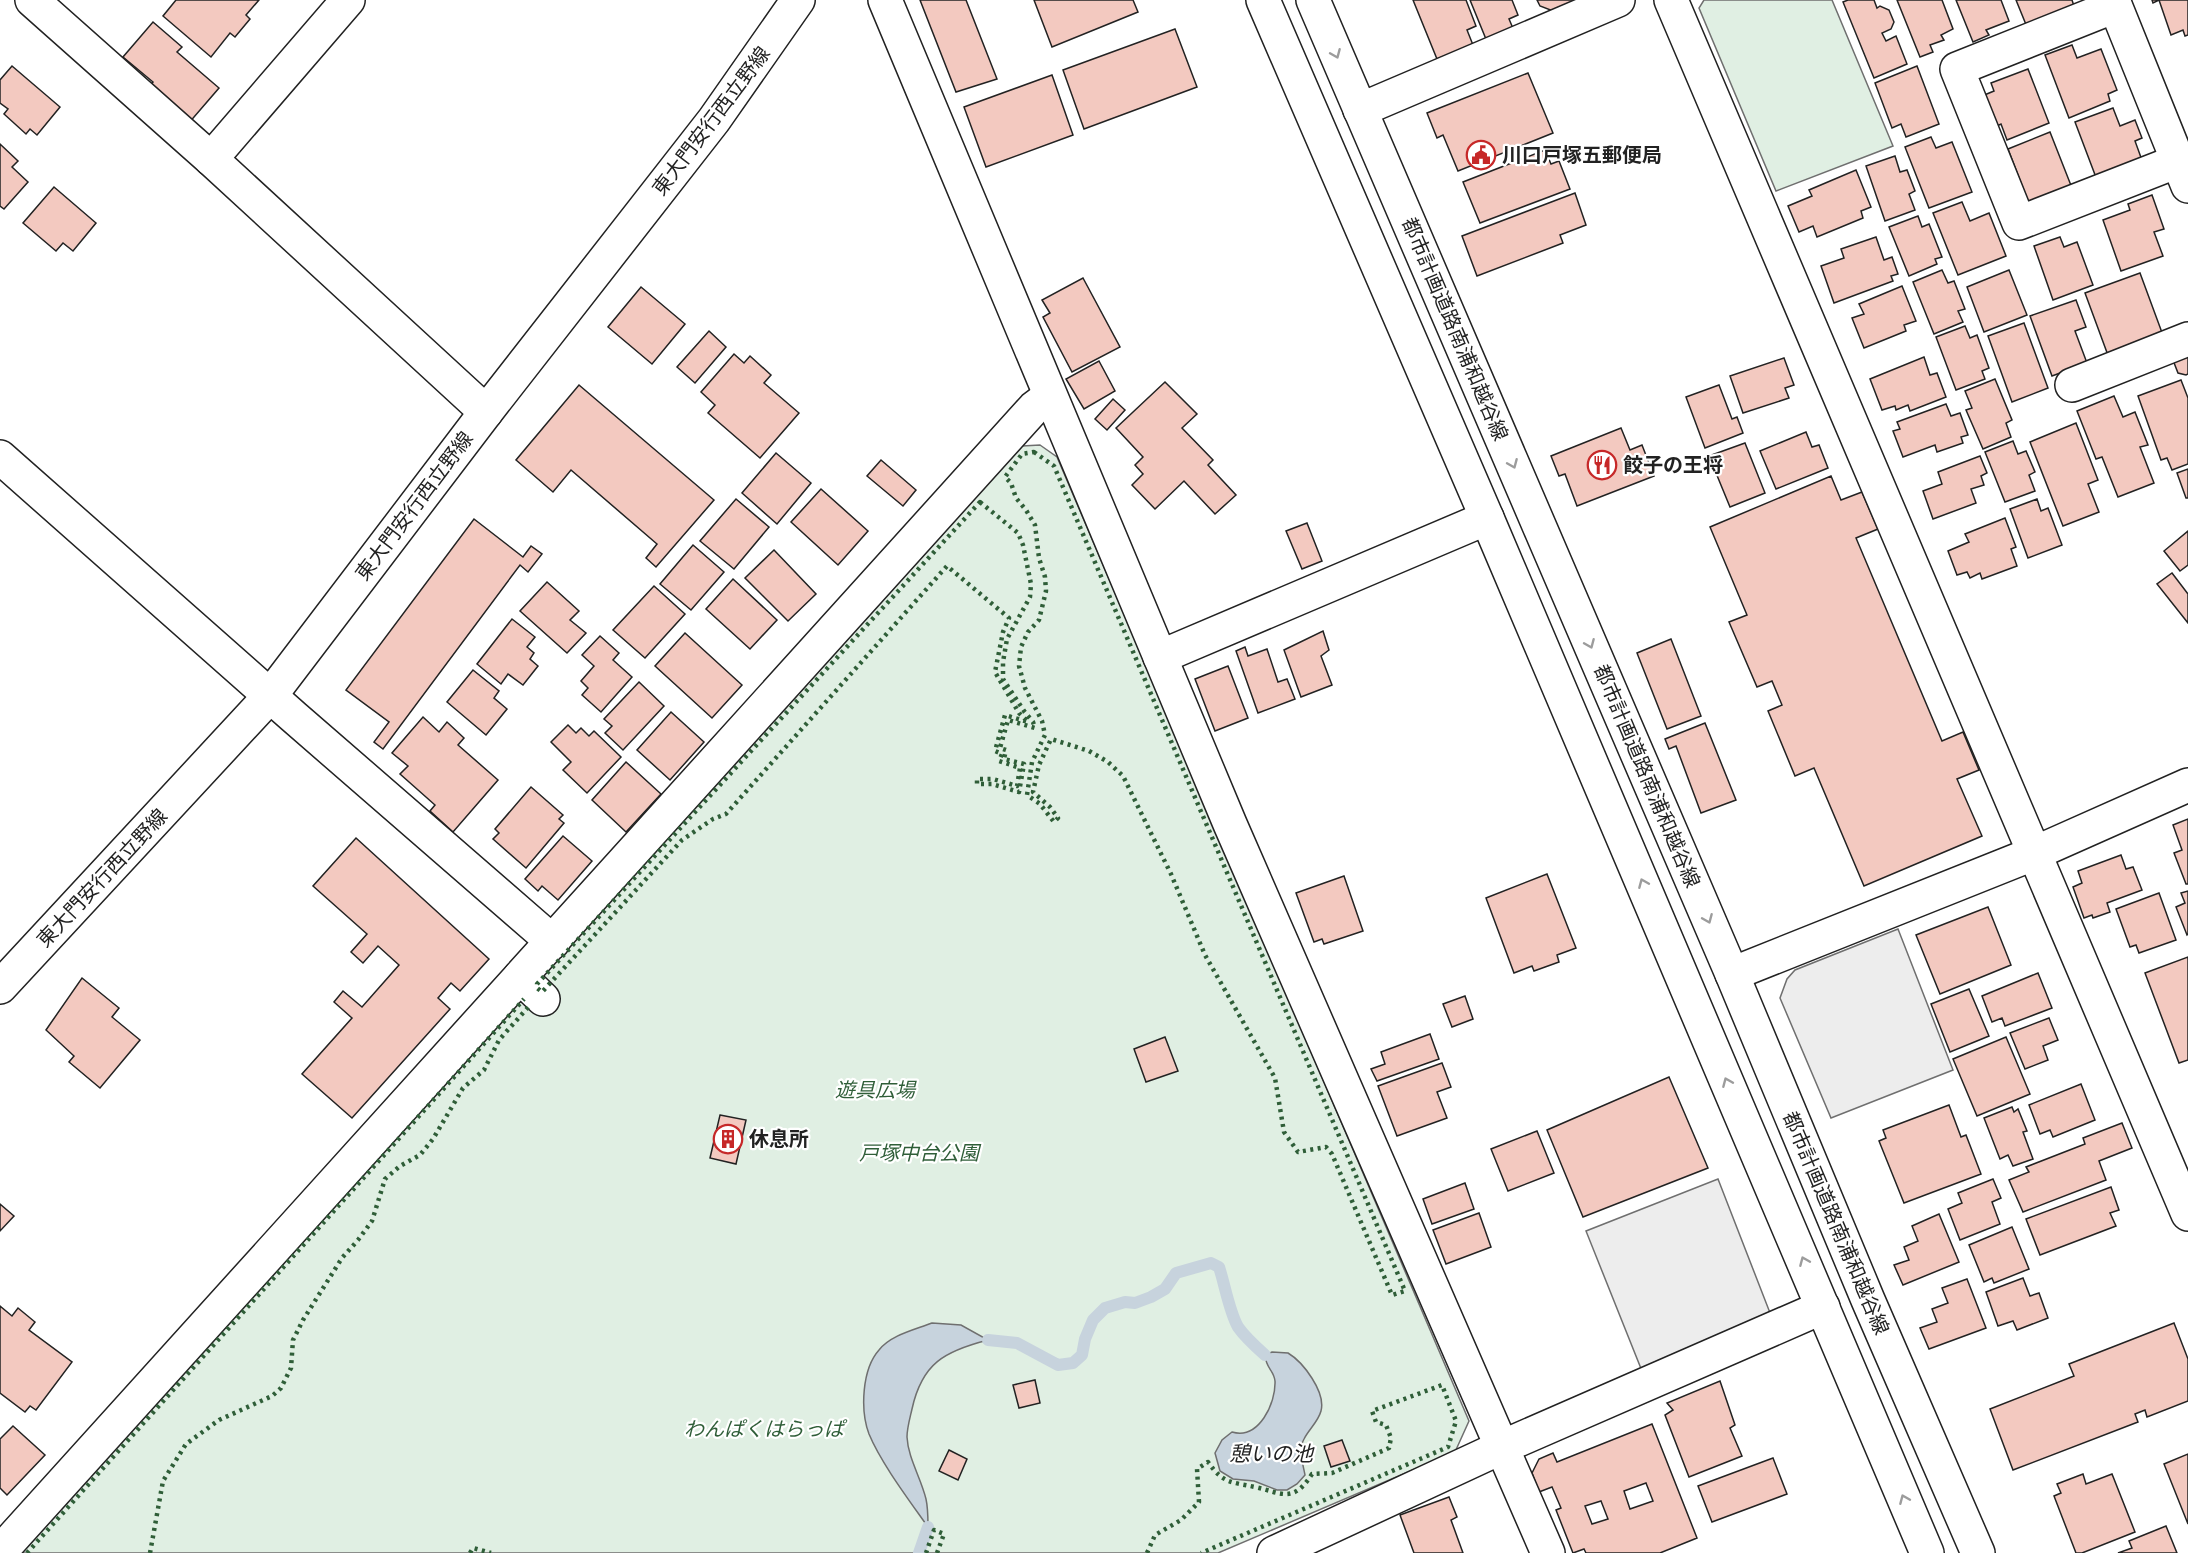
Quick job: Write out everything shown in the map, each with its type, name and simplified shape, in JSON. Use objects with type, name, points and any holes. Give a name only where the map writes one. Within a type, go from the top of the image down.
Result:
[{"type":"street","points":[[32,0],[211,159],[486,412]]},
{"type":"street","points":[[211,159],[348,0]]},
{"type":"street","name":"東大門安行西立野線","points":[[0,987],[270,696],[486,412],[714,120],[798,0]]},
{"type":"street","points":[[885,0],[1234,834],[1548,1553]]},
{"type":"street","points":[[1263,0],[1487,518],[1927,1553]]},
{"type":"street","name":"都市計画道路南浦和越谷線","points":[[1313,0],[1978,1553]]},
{"type":"street","points":[[1360,110],[1618,0]]},
{"type":"street","points":[[1671,0],[2188,1214]]},
{"type":"street","points":[[2114,3],[2183,174],[2019,223],[1957,69],[2114,3]]},
{"type":"street","points":[[2072,386],[2188,339]]},
{"type":"street","points":[[0,1552],[532,988],[553,942],[1034,408],[1050,396]]},
{"type":"street","points":[[0,457],[553,942]]},
{"type":"street","points":[[1160,657],[1487,518]]},
{"type":"street","points":[[1732,975],[2035,853],[2188,785]]},
{"type":"street","points":[[1274,1553],[1502,1447],[1823,1307]]},
{"type":"green space","points":[[1704,0],[1832,0],[1893,146],[1776,191],[1699,8]]},
{"type":"green space","name":"戸塚中台公園","points":[[1040,445],[1057,457],[1469,1421],[1455,1452],[1218,1553],[16,1553],[1022,446]]},
{"type":"shaded area","points":[[1898,929],[1953,1070],[1831,1118],[1780,998],[1787,979],[1795,970]]},
{"type":"shaded area","points":[[1718,1179],[1772,1318],[1642,1371],[1586,1231]]},
{"type":"water","points":[[932,1323],[961,1325],[988,1340],[959,1349],[938,1361],[922,1380],[916,1393],[907,1437],[910,1453],[926,1499],[928,1527],[874,1445],[864,1413],[864,1390],[873,1358],[884,1345],[896,1337]]},
{"type":"water","name":"憩いの池","points":[[1272,1352],[1288,1353],[1300,1363],[1317,1387],[1322,1403],[1320,1415],[1302,1443],[1305,1475],[1287,1490],[1277,1490],[1254,1481],[1233,1479],[1220,1471],[1215,1453],[1222,1440],[1232,1432],[1242,1433],[1250,1430],[1264,1418],[1275,1390],[1274,1377],[1265,1355]]},
{"type":"building","points":[[176,0],[259,0],[246,15],[250,19],[235,37],[230,33],[211,57],[163,16]]},
{"type":"building","points":[[920,0],[966,0],[997,79],[956,92]]},
{"type":"building","points":[[1034,0],[1133,0],[1138,12],[1052,47]]},
{"type":"building","points":[[1413,0],[1466,0],[1476,26],[1467,30],[1473,45],[1437,59]]},
{"type":"building","points":[[1470,0],[1512,0],[1518,15],[1509,19],[1515,33],[1488,44]]},
{"type":"building","points":[[1537,0],[1574,0],[1575,3],[1553,11],[1540,6]]},
{"type":"building","points":[[1874,0],[1877,8],[1880,6],[1889,10],[1894,22],[1891,29],[1882,33],[1886,41],[1896,36],[1907,64],[1874,78],[1843,2]]},
{"type":"building","points":[[1897,0],[1942,0],[1953,29],[1941,35],[1944,40],[1930,45],[1933,52],[1920,57]]},
{"type":"building","points":[[1956,0],[2001,0],[2009,21],[1986,30],[1989,35],[1973,42]]},
{"type":"building","points":[[2016,0],[2072,0],[2075,9],[2027,27]]},
{"type":"building","points":[[2159,0],[2188,0],[2188,35],[2185,36],[2183,30],[2171,35]]},
{"type":"building","points":[[153,22],[182,47],[177,52],[219,88],[188,124],[147,89],[153,82],[123,57]]},
{"type":"building","points":[[1175,29],[1197,87],[1084,129],[1063,70]]},
{"type":"building","points":[[2072,45],[2077,58],[2101,49],[2117,90],[2108,94],[2110,101],[2069,118],[2045,55]]},
{"type":"building","points":[[12,66],[60,107],[37,135],[30,129],[26,134],[4,114],[8,109],[0,103],[0,80]]},
{"type":"building","points":[[1917,66],[1939,124],[1906,137],[1901,124],[1892,128],[1875,83]]},
{"type":"building","points":[[2028,69],[2049,123],[2007,140],[2001,124],[1995,127],[1982,96],[1994,91],[1991,83]]},
{"type":"building","points":[[1528,73],[1553,133],[1458,171],[1443,135],[1437,138],[1427,113]]},
{"type":"building","points":[[1052,75],[1073,135],[986,167],[964,107]]},
{"type":"building","points":[[2113,108],[2120,126],[2135,120],[2142,138],[2135,141],[2143,163],[2097,180],[2075,122]]},
{"type":"building","points":[[2050,132],[2072,188],[2029,204],[2008,149]]},
{"type":"building","points":[[1931,137],[1936,148],[1952,142],[1972,192],[1929,208],[1905,147]]},
{"type":"building","points":[[0,144],[18,161],[12,167],[28,182],[4,209],[0,206]]},
{"type":"building","points":[[1545,150],[1551,164],[1559,161],[1570,189],[1480,223],[1463,182]]},
{"type":"building","points":[[1895,156],[1900,172],[1907,170],[1915,191],[1909,194],[1915,210],[1885,221],[1866,166]]},
{"type":"building","points":[[1856,170],[1871,207],[1861,211],[1863,218],[1817,237],[1813,226],[1799,232],[1788,206],[1812,196],[1809,190]]},
{"type":"building","points":[[54,187],[96,223],[73,251],[63,243],[56,251],[23,223]]},
{"type":"building","points":[[1575,193],[1586,225],[1560,235],[1563,243],[1477,276],[1462,236]]},
{"type":"building","points":[[2152,195],[2164,229],[2154,232],[2163,256],[2121,271],[2103,220],[2130,210],[2128,204]]},
{"type":"building","points":[[1962,202],[1970,221],[1989,213],[2006,256],[1958,275],[1933,213]]},
{"type":"building","points":[[1918,216],[1922,227],[1929,224],[1942,257],[1935,259],[1937,264],[1909,276],[1889,227]]},
{"type":"building","points":[[1876,237],[1884,260],[1892,257],[1898,274],[1891,276],[1893,281],[1834,303],[1821,266],[1844,258],[1841,249]]},
{"type":"building","points":[[2060,237],[2064,247],[2077,242],[2093,285],[2053,300],[2034,246]]},
{"type":"building","points":[[1942,270],[1948,283],[1954,281],[1965,309],[1958,311],[1963,322],[1934,334],[1913,282]]},
{"type":"building","points":[[2009,270],[2027,315],[1984,332],[1967,287]]},
{"type":"building","points":[[2140,273],[2164,338],[2109,358],[2085,293]]},
{"type":"building","points":[[1083,278],[1120,347],[1072,372],[1043,317],[1050,313],[1042,300]]},
{"type":"building","points":[[1902,286],[1916,321],[1904,325],[1906,331],[1864,348],[1852,318],[1864,314],[1859,304]]},
{"type":"building","points":[[641,287],[685,324],[652,364],[608,327]]},
{"type":"building","points":[[2076,300],[2086,327],[2075,331],[2087,363],[2052,376],[2030,316]]},
{"type":"building","points":[[2024,323],[2048,388],[2012,402],[1988,336]]},
{"type":"building","points":[[1965,326],[1970,338],[1977,335],[1989,368],[1982,371],[1985,379],[1956,390],[1936,337]]},
{"type":"building","points":[[709,331],[726,347],[695,383],[677,367]]},
{"type":"building","points":[[2188,349],[2188,374],[2186,375],[2178,373],[2171,355]]},
{"type":"building","points":[[734,354],[744,363],[750,356],[771,375],[764,383],[799,413],[760,458],[708,413],[715,405],[701,392]]},
{"type":"building","points":[[1924,357],[1930,375],[1937,373],[1946,397],[1910,411],[1908,405],[1896,410],[1895,406],[1882,410],[1870,379]]},
{"type":"building","points":[[1784,358],[1794,385],[1785,388],[1789,398],[1743,413],[1730,376]]},
{"type":"building","points":[[1099,361],[1115,391],[1084,409],[1066,379]]},
{"type":"building","points":[[1995,379],[2012,420],[2006,423],[2011,437],[1983,449],[1966,410],[1972,408],[1965,391]]},
{"type":"building","points":[[2181,380],[2188,398],[2188,464],[2172,470],[2167,458],[2161,460],[2138,396]]},
{"type":"building","points":[[1165,382],[1197,414],[1182,428],[1213,460],[1208,465],[1236,495],[1215,514],[1184,481],[1155,509],[1132,485],[1143,474],[1135,465],[1143,457],[1116,428]]},
{"type":"building","points":[[579,385],[714,500],[656,567],[646,558],[657,544],[571,470],[553,492],[516,460]]},
{"type":"building","points":[[1719,385],[1732,419],[1737,417],[1743,433],[1705,448],[1686,397]]},
{"type":"building","points":[[2114,396],[2123,417],[2135,412],[2148,445],[2140,447],[2154,483],[2118,497],[2102,457],[2096,459],[2077,411]]},
{"type":"building","points":[[1113,399],[1125,410],[1107,430],[1095,419]]},
{"type":"building","points":[[1946,404],[1951,416],[1960,413],[1968,435],[1961,437],[1963,443],[1937,452],[1935,445],[1903,457],[1893,431],[1900,429],[1897,422]]},
{"type":"building","points":[[2076,423],[2098,480],[2088,484],[2099,512],[2063,526],[2030,442]]},
{"type":"building","name":"餃子の王将","points":[[1621,428],[1630,450],[1642,445],[1654,476],[1577,506],[1565,474],[1559,476],[1551,456]]},
{"type":"building","points":[[1806,432],[1812,447],[1819,445],[1828,468],[1776,489],[1760,451]]},
{"type":"building","points":[[2013,441],[2018,454],[2026,451],[2035,472],[2029,475],[2035,491],[2005,502],[1985,452]]},
{"type":"building","points":[[1745,443],[1765,493],[1730,507],[1709,456]]},
{"type":"building","points":[[776,453],[811,483],[777,524],[742,493]]},
{"type":"building","points":[[1980,456],[1987,473],[1981,476],[1984,485],[1971,489],[1976,503],[1933,519],[1923,491],[1942,484],[1938,472]]},
{"type":"building","points":[[881,460],[916,490],[903,506],[867,476]]},
{"type":"building","points":[[2188,469],[2188,498],[2186,498],[2177,473]]},
{"type":"building","points":[[1831,476],[1841,500],[1862,492],[1878,529],[1856,538],[1942,741],[1963,732],[1979,770],[1957,779],[1982,836],[1864,886],[1814,768],[1795,776],[1768,711],[1782,705],[1772,681],[1757,687],[1729,622],[1747,615],[1710,527]]},
{"type":"building","points":[[821,489],[868,531],[838,565],[791,522]]},
{"type":"building","points":[[736,499],[769,527],[734,569],[700,541]]},
{"type":"building","points":[[2037,499],[2041,511],[2048,508],[2062,545],[2028,558],[2010,509]]},
{"type":"building","points":[[2005,518],[2016,547],[2011,549],[2017,566],[1982,579],[1980,573],[1970,578],[1967,572],[1957,575],[1948,551],[1969,542],[1965,534]]},
{"type":"building","points":[[474,519],[523,557],[531,546],[542,554],[528,572],[520,565],[383,749],[374,742],[389,722],[346,690]]},
{"type":"building","points":[[1307,523],[1322,561],[1302,569],[1286,531]]},
{"type":"building","points":[[2188,531],[2188,565],[2180,571],[2164,551]]},
{"type":"building","points":[[693,545],[724,572],[691,610],[660,584]]},
{"type":"building","points":[[774,550],[816,594],[788,621],[745,578]]},
{"type":"building","points":[[2172,573],[2188,594],[2188,623],[2157,584]]},
{"type":"building","points":[[733,579],[777,620],[750,649],[706,609]]},
{"type":"building","points":[[547,582],[579,611],[570,620],[586,633],[567,653],[520,611]]},
{"type":"building","points":[[654,586],[685,614],[645,658],[613,630]]},
{"type":"building","points":[[512,619],[535,637],[527,647],[534,653],[530,659],[538,666],[523,685],[508,674],[501,684],[477,664]]},
{"type":"building","points":[[1323,631],[1329,650],[1321,656],[1332,685],[1301,697],[1284,650]]},
{"type":"building","points":[[685,633],[742,685],[712,718],[655,666]]},
{"type":"building","points":[[600,636],[619,653],[613,660],[632,677],[601,712],[582,695],[588,688],[581,681],[594,666],[582,655]]},
{"type":"building","points":[[1671,639],[1701,716],[1667,729],[1637,653]]},
{"type":"building","points":[[1245,647],[1248,656],[1267,649],[1278,682],[1287,679],[1295,699],[1258,713],[1236,651]]},
{"type":"building","points":[[1228,666],[1248,718],[1215,731],[1195,679]]},
{"type":"building","points":[[473,670],[499,691],[494,698],[507,709],[486,735],[447,702]]},
{"type":"building","points":[[639,682],[664,706],[623,750],[605,733],[612,726],[604,719]]},
{"type":"building","points":[[671,712],[704,742],[670,780],[637,750]]},
{"type":"building","points":[[423,717],[439,732],[447,722],[464,738],[458,745],[498,780],[453,832],[430,811],[435,805],[400,774],[408,766],[392,753]]},
{"type":"building","points":[[1705,723],[1736,800],[1701,813],[1676,746],[1669,749],[1665,739]]},
{"type":"building","points":[[568,725],[576,733],[581,728],[589,736],[594,731],[621,757],[587,793],[563,770],[571,762],[551,742]]},
{"type":"building","points":[[626,762],[661,794],[626,832],[592,800]]},
{"type":"building","points":[[531,787],[563,815],[559,819],[564,823],[526,868],[493,839],[499,833],[495,829]]},
{"type":"building","points":[[2188,819],[2188,884],[2186,884],[2174,853],[2182,850],[2173,825]]},
{"type":"building","points":[[563,836],[592,861],[558,900],[542,886],[538,891],[525,879]]},
{"type":"building","points":[[356,838],[489,959],[460,991],[451,983],[438,998],[450,1009],[352,1118],[302,1074],[352,1018],[334,1002],[343,991],[362,1007],[399,965],[378,946],[363,963],[351,952],[367,934],[313,886]]},
{"type":"building","points":[[2121,855],[2126,869],[2133,867],[2142,890],[2107,903],[2110,912],[2093,918],[2092,915],[2084,918],[2073,887],[2082,883],[2078,871]]},
{"type":"building","points":[[1547,874],[1576,948],[1557,955],[1559,962],[1534,971],[1532,966],[1514,973],[1486,898]]},
{"type":"building","points":[[1344,876],[1363,931],[1324,944],[1322,939],[1314,942],[1296,893]]},
{"type":"building","points":[[2188,891],[2187,935],[2176,907],[2185,903],[2181,893]]},
{"type":"building","points":[[2159,893],[2176,940],[2139,953],[2136,945],[2130,947],[2116,909]]},
{"type":"building","points":[[1988,907],[2011,965],[1940,994],[1916,935]]},
{"type":"building","points":[[2188,957],[2188,1060],[2179,1063],[2145,973]]},
{"type":"building","points":[[2038,973],[2052,1008],[2005,1026],[2002,1018],[1992,1022],[1982,996]]},
{"type":"building","points":[[82,978],[119,1008],[112,1017],[140,1040],[100,1088],[69,1062],[74,1056],[46,1030]]},
{"type":"building","points":[[1969,989],[1989,1036],[1950,1052],[1931,1004]]},
{"type":"building","points":[[1465,996],[1473,1019],[1452,1027],[1443,1004]]},
{"type":"building","points":[[2049,1018],[2058,1040],[2043,1046],[2048,1060],[2025,1069],[2010,1033]]},
{"type":"building","points":[[1430,1034],[1439,1059],[1377,1081],[1371,1069],[1385,1064],[1381,1052]]},
{"type":"building","points":[[1165,1037],[1178,1071],[1146,1082],[1134,1049]]},
{"type":"building","points":[[2006,1037],[2030,1094],[1977,1116],[1953,1059]]},
{"type":"building","points":[[1442,1063],[1451,1087],[1437,1092],[1447,1118],[1397,1136],[1378,1086]]},
{"type":"building","points":[[1669,1077],[1708,1168],[1583,1217],[1547,1130]]},
{"type":"building","points":[[2081,1084],[2095,1120],[2053,1137],[2050,1130],[2040,1134],[2029,1105]]},
{"type":"building","points":[[1949,1105],[1961,1137],[1966,1135],[1981,1174],[1904,1203],[1879,1141],[1886,1138],[1883,1130]]},
{"type":"building","points":[[2012,1107],[2014,1112],[2018,1109],[2027,1131],[2023,1132],[2033,1159],[2013,1166],[2008,1155],[2000,1159],[1984,1118]]},
{"type":"building","name":"休息所","points":[[720,1115],[746,1120],[736,1164],[710,1158]]},
{"type":"building","points":[[2122,1123],[2132,1148],[2099,1161],[2106,1180],[2023,1212],[2009,1180],[2029,1172],[2026,1167],[2085,1144],[2083,1138]]},
{"type":"building","points":[[1537,1131],[1554,1173],[1508,1191],[1491,1149]]},
{"type":"building","points":[[1993,1179],[2001,1198],[1992,1202],[2000,1224],[1960,1240],[1948,1209],[1962,1203],[1958,1193]]},
{"type":"building","points":[[1465,1183],[1474,1209],[1432,1224],[1423,1199]]},
{"type":"building","points":[[2111,1187],[2119,1210],[2110,1213],[2116,1226],[2040,1255],[2026,1219]]},
{"type":"building","points":[[0,1204],[14,1216],[0,1231]]},
{"type":"building","points":[[1479,1213],[1491,1247],[1446,1264],[1433,1230]]},
{"type":"building","points":[[1939,1214],[1959,1262],[1903,1285],[1894,1265],[1909,1260],[1904,1247],[1918,1241],[1912,1226]]},
{"type":"building","points":[[2012,1227],[2029,1269],[1994,1283],[1992,1278],[1984,1282],[1969,1245]]},
{"type":"building","points":[[2023,1278],[2030,1296],[2039,1293],[2048,1318],[2017,1330],[2013,1321],[1998,1326],[1986,1292]]},
{"type":"building","points":[[1967,1279],[1986,1328],[1929,1349],[1920,1328],[1937,1322],[1932,1309],[1948,1303],[1942,1288]]},
{"type":"building","points":[[0,1306],[12,1316],[18,1308],[35,1322],[29,1330],[72,1362],[36,1410],[30,1406],[25,1412],[0,1393]]},
{"type":"building","points":[[2174,1323],[2188,1359],[2188,1401],[2147,1417],[2145,1410],[2135,1414],[2138,1422],[2013,1470],[1990,1409],[2074,1376],[2069,1364]]},
{"type":"building","points":[[1035,1380],[1040,1403],[1019,1408],[1013,1385]]},
{"type":"building","points":[[1720,1381],[1735,1425],[1730,1428],[1742,1456],[1689,1477],[1665,1415],[1673,1410],[1667,1403]]},
{"type":"building","points":[[1652,1424],[1697,1538],[1660,1553],[1586,1553],[1584,1549],[1573,1553],[1556,1510],[1561,1508],[1552,1487],[1539,1492],[1532,1473],[1539,1459],[1553,1453],[1557,1462]],"holes":[[[1646,1483],[1653,1501],[1630,1509],[1624,1491]],[[1601,1501],[1608,1519],[1592,1524],[1585,1506]]]},
{"type":"building","points":[[13,1426],[45,1455],[7,1495],[0,1488],[0,1439]]},
{"type":"building","points":[[1342,1440],[1350,1461],[1331,1467],[1324,1446]]},
{"type":"building","points":[[949,1450],[967,1459],[958,1480],[939,1471]]},
{"type":"building","points":[[2188,1454],[2188,1524],[2164,1464]]},
{"type":"building","points":[[1773,1458],[1787,1494],[1712,1522],[1698,1486]]},
{"type":"building","points":[[2083,1474],[2086,1484],[2112,1474],[2135,1532],[2082,1553],[2076,1553],[2054,1496],[2061,1493],[2057,1484]]},
{"type":"building","points":[[1449,1497],[1457,1517],[1451,1520],[1463,1553],[1414,1553],[1400,1515]]},
{"type":"building","points":[[2166,1526],[2177,1553],[2118,1553],[2132,1548],[2129,1541]]},
{"type":"waterway","points":[[988,1340],[1017,1343],[1058,1365],[1073,1363],[1082,1355],[1085,1339],[1093,1320],[1105,1308],[1125,1302],[1135,1303],[1151,1297],[1165,1289],[1176,1273],[1211,1263],[1219,1267],[1238,1327],[1265,1355]]},
{"type":"waterway","points":[[919,1553],[928,1527]]},
{"type":"hedge","points":[[1034,452],[1054,466],[1405,1291],[1392,1295],[1332,1154],[1326,1147],[1298,1152],[1284,1132],[1275,1078],[1205,955],[1171,874],[1123,776],[1108,762],[1089,751],[1051,739],[1039,765],[1033,792],[1050,807],[1058,818],[1054,822],[1040,804],[1027,795],[1032,762],[1045,735],[1042,721],[1025,688],[1019,666],[1021,647],[1028,632],[1039,620],[1046,591],[1035,525],[1016,498],[1011,483],[1005,477],[1022,454],[1034,452]]},
{"type":"hedge","points":[[980,502],[1018,533],[1023,545],[1031,584],[1030,597],[1007,639],[1003,662],[1003,679],[1035,728],[1008,720],[1000,748],[1006,750],[1004,759],[1024,764],[1019,792],[992,784],[977,784],[977,779],[993,779],[1017,786],[1020,768],[999,761],[1002,754],[995,751],[1005,715],[1028,722],[1019,713],[995,672],[1003,632],[1009,618],[947,566],[726,814],[713,819],[682,840],[542,992],[537,988],[537,984],[980,502]]},
{"type":"hedge","points":[[27,1553],[524,999]]},
{"type":"hedge","points":[[150,1553],[163,1481],[186,1444],[219,1420],[272,1396],[281,1388],[291,1368],[293,1340],[342,1258],[372,1221],[385,1179],[400,1166],[420,1155],[433,1139],[463,1088],[484,1070],[499,1040],[531,1004]]},
{"type":"hedge","points":[[1147,1553],[1155,1535],[1181,1520],[1199,1502],[1197,1469],[1208,1462],[1218,1474],[1234,1483],[1280,1493],[1293,1493],[1299,1490],[1312,1474],[1332,1473],[1389,1448],[1391,1438],[1386,1425],[1376,1422],[1372,1411],[1442,1385],[1456,1421],[1448,1447],[1201,1553]]},
{"type":"hedge","points":[[926,1553],[934,1530],[944,1534],[937,1553]]},
{"type":"hedge","points":[[470,1553],[473,1548],[491,1553]]},
{"type":"place","name":"川口戸塚五郵便局","points":[[1481,155]]},
{"type":"place","name":"餃子の王将","points":[[1602,465]]},
{"type":"place","name":"休息所","points":[[728,1139]]},
{"type":"park label","name":"遊具広場","points":[[875,1090]]},
{"type":"park label","name":"わんぱくはらっぱ","points":[[764,1429]]}]
